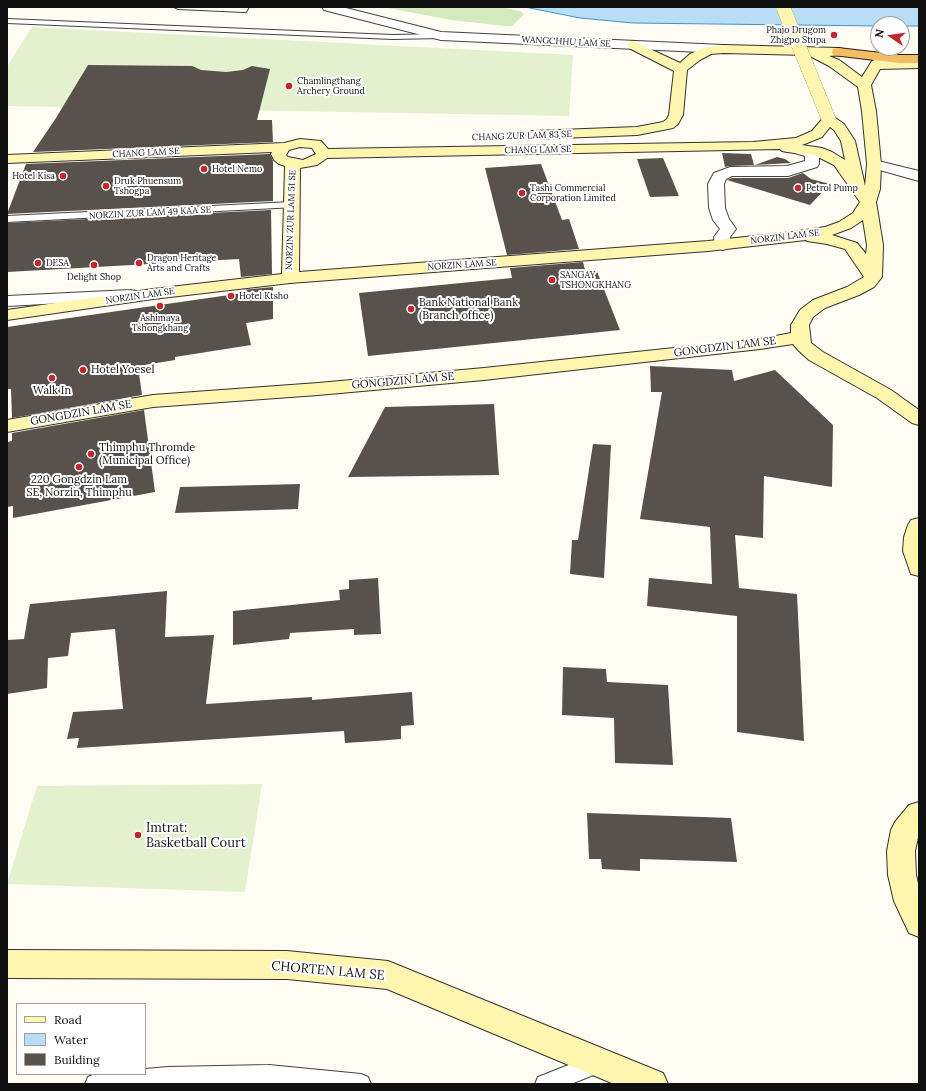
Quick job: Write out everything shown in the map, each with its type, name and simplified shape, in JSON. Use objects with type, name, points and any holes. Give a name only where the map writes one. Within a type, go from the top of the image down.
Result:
[{"type":"highway","points":[[838,52],[919,52]]},
{"type":"highway","points":[[838,52],[899,59],[919,59]]},
{"type":"main road","points":[[783,7],[829,120],[839,127],[848,141],[854,161],[856,184]]},
{"type":"main road","points":[[633,46],[681,69],[695,57],[708,51],[723,49]]},
{"type":"main road","name":"WANGCHHU LAM SE","points":[[723,49],[838,52]]},
{"type":"main road","points":[[807,51],[834,63],[864,85],[874,69],[881,62],[899,59]]},
{"type":"main road","points":[[874,69],[889,65],[919,64]]},
{"type":"main road","name":"CHANG ZUR LAM 83 SE","points":[[518,136],[637,131],[668,125],[673,121],[676,115],[681,69]]},
{"type":"main road","name":"NORZIN LAM SE","points":[[7,315],[153,294],[290,278],[723,245],[828,231],[845,225],[859,216],[868,202],[872,189],[874,164],[864,85]]},
{"type":"main road","name":"CHANG LAM SE","points":[[319,149],[369,153],[754,146],[789,144],[801,141],[817,134],[829,120]]},
{"type":"main road","name":"CHANG ZUR LAM 83 SE","points":[[319,149],[470,138]]},
{"type":"main road","points":[[300,143],[319,149],[320,158],[312,162],[293,163],[284,161],[282,152],[300,143]]},
{"type":"main road","name":"CHANG LAM SE","points":[[754,146],[817,151],[834,158],[840,162],[868,202]]},
{"type":"main road","name":"CHANG LAM SE","points":[[7,159],[282,152]]},
{"type":"main road","name":"CHANG LAM SE","points":[[7,169],[96,166],[282,152]]},
{"type":"main road","points":[[293,199],[298,181],[318,165],[369,153]]},
{"type":"main road","name":"NORZIN ZUR LAM 51 SE","points":[[290,278],[293,163]]},
{"type":"main road","points":[[868,202],[875,245],[873,277],[868,283],[853,291],[819,304],[806,314],[800,325],[800,337],[804,346],[816,356],[884,394],[919,419]]},
{"type":"main road","points":[[792,237],[824,238],[851,246],[873,277]]},
{"type":"main road","name":"GONGDZIN LAM SE","points":[[7,426],[153,401],[318,389],[484,374],[760,344],[800,337]]},
{"type":"main road","points":[[919,525],[915,537],[914,551],[919,568]]},
{"type":"main road","points":[[919,813],[905,830],[900,851],[902,875],[907,894],[919,924]]},
{"type":"main road","name":"CHORTEN LAM SE","points":[[7,964],[287,965],[388,975],[652,1084]]},
{"type":"street","name":"WANGCHHU LAM SE","points":[[328,7],[441,36],[723,49]]},
{"type":"street","points":[[723,245],[722,237],[728,229],[721,220],[717,208],[716,184],[719,176],[730,172],[788,171],[812,164],[812,154],[793,148]]},
{"type":"street","points":[[874,164],[919,176]]},
{"type":"street","points":[[7,301],[153,294]]},
{"type":"lane","points":[[178,7],[243,10],[245,7]]},
{"type":"lane","points":[[174,16],[182,7]]},
{"type":"lane","points":[[7,21],[394,37],[441,36]]},
{"type":"lane","name":"NORZIN ZUR LAM 49 KAA SE","points":[[7,219],[293,199]]},
{"type":"lane","points":[[545,1084],[599,1063]]},
{"type":"lane","points":[[95,1084],[168,1077],[269,1075],[361,1084]]},
{"type":"green space","points":[[383,7],[500,7],[520,11],[524,14],[512,26],[505,26],[451,20]]},
{"type":"green space","name":"Chamlingthang Archery Ground","points":[[32,27],[573,55],[569,116],[7,106],[7,67]]},
{"type":"green space","name":"Imtrat: Basketball Court","points":[[262,784],[245,892],[7,884],[37,786]]},
{"type":"water","points":[[525,7],[919,7],[919,26],[910,26],[910,16],[870,16],[870,26],[633,23],[580,18]]},
{"type":"building","points":[[88,65],[192,66],[201,70],[226,72],[243,70],[252,66],[270,69],[257,120],[272,120],[273,142],[33,152],[56,118]]},
{"type":"building","points":[[722,153],[751,154],[754,165],[725,167]]},
{"type":"building","points":[[270,154],[273,161],[273,201],[7,214],[26,164]]},
{"type":"building","points":[[777,157],[785,159],[791,163],[755,165]]},
{"type":"building","points":[[663,158],[679,196],[650,197],[637,159]]},
{"type":"building","points":[[541,164],[562,220],[569,219],[579,249],[507,255],[485,168]]},
{"type":"building","name":"Petrol Pump","points":[[803,173],[811,179],[830,184],[810,205],[727,180],[732,178],[788,178]]},
{"type":"building","points":[[271,210],[272,274],[241,277],[239,259],[7,272],[7,223]]},
{"type":"building","points":[[583,262],[585,270],[596,269],[620,330],[368,356],[359,293],[512,278],[510,268]]},
{"type":"building","points":[[273,287],[273,319],[246,323],[251,345],[175,357],[175,360],[138,366],[142,395],[12,418],[11,389],[7,389],[7,327],[243,293],[242,290]]},
{"type":"building","points":[[650,366],[732,370],[734,381],[775,370],[833,425],[832,487],[764,476],[763,538],[735,535],[739,588],[797,594],[804,741],[737,732],[737,616],[647,606],[649,578],[712,584],[710,527],[640,519],[662,392],[651,392]]},
{"type":"building","points":[[494,404],[499,475],[348,477],[385,407]]},
{"type":"building","name":"220 Gongdzin Lam SE, Norzin, Thimphu","points":[[144,410],[155,492],[13,518],[13,506],[7,507],[7,442],[12,441],[12,433]]},
{"type":"building","points":[[593,444],[611,445],[604,578],[570,574],[572,540],[578,540]]},
{"type":"building","points":[[300,484],[298,509],[175,513],[180,487]]},
{"type":"building","points":[[378,578],[381,634],[354,635],[354,629],[290,633],[289,639],[233,645],[233,611],[340,600],[339,590],[349,589],[349,580]]},
{"type":"building","points":[[167,591],[165,637],[214,635],[206,704],[312,697],[312,700],[412,692],[414,725],[401,726],[401,739],[376,741],[345,743],[344,731],[77,748],[79,738],[67,739],[73,712],[123,709],[115,629],[71,633],[68,656],[48,658],[47,688],[7,694],[7,640],[24,639],[30,604]]},
{"type":"building","points":[[563,667],[606,669],[607,682],[668,685],[673,765],[615,763],[614,718],[562,715]]},
{"type":"building","points":[[587,813],[731,818],[737,862],[640,859],[640,871],[602,869],[601,859],[589,859]]},
{"type":"place","name":"Phajo Drugom Zhigpo Stupa","points":[[834,35]]},
{"type":"place","name":"Chamlingthang Archery Ground","points":[[289,86]]},
{"type":"place","name":"Hotel Nemo","points":[[204,169]]},
{"type":"place","name":"Hotel Kisa","points":[[63,176]]},
{"type":"place","name":"Druk Phuensum Tshogpa","points":[[106,186]]},
{"type":"place","name":"Petrol Pump","points":[[798,188]]},
{"type":"place","name":"Tashi Commercial Corporation Limited","points":[[522,193]]},
{"type":"place","name":"DESA","points":[[38,263]]},
{"type":"place","name":"Dragon Heritage Arts and Crafts","points":[[139,263]]},
{"type":"place","name":"Delight Shop","points":[[94,265]]},
{"type":"place","name":"SANGAY TSHONGKHANG","points":[[552,280]]},
{"type":"place","name":"Hotel Ktsho","points":[[231,296]]},
{"type":"place","name":"Ashimaya Tshongkhang","points":[[160,306]]},
{"type":"place","name":"Bank National Bank (Branch office)","points":[[411,309]]},
{"type":"place","name":"Hotel Yoesel","points":[[83,370]]},
{"type":"place","name":"Walk In","points":[[52,378]]},
{"type":"place","name":"Thimphu Thromde (Municipal Office)","points":[[91,454]]},
{"type":"place","name":"220 Gongdzin Lam SE, Norzin, Thimphu","points":[[79,467]]},
{"type":"place","name":"Imtrat: Basketball Court","points":[[138,835]]}]
